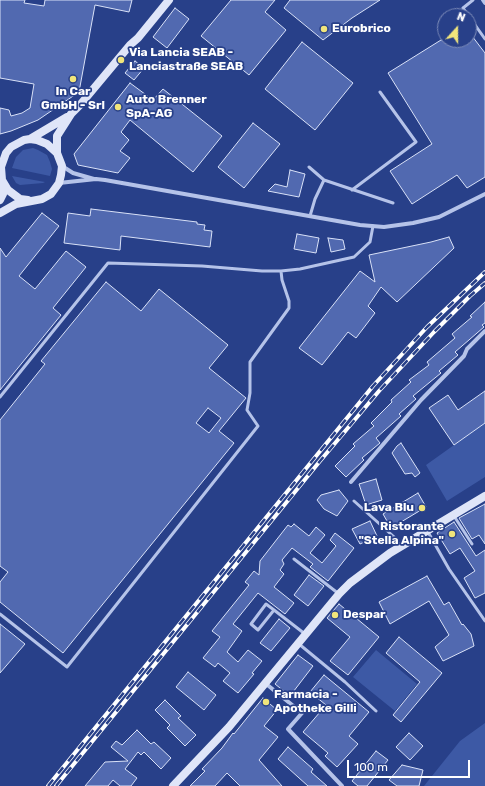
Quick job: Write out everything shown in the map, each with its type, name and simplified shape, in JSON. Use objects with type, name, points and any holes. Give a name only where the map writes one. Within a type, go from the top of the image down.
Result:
[{"type":"main road","points":[[57,153],[47,144],[30,139],[24,140],[11,147],[6,153],[0,167],[4,185],[13,195],[20,199],[42,199],[51,194],[59,183],[62,175],[62,166],[57,153],[56,136],[71,114],[130,45],[138,38],[169,0]]},
{"type":"main road","points":[[30,139],[71,114]]},
{"type":"main road","points":[[0,148],[11,147]]},
{"type":"main road","points":[[0,200],[3,194],[4,185]]},
{"type":"main road","points":[[0,213],[16,204],[28,200]]},
{"type":"main road","points":[[173,786],[229,727],[339,594],[361,574],[401,546],[485,496]]},
{"type":"street","points":[[483,0],[485,4]]},
{"type":"street","points":[[62,166],[73,173],[82,174],[96,179]]},
{"type":"street","points":[[59,183],[96,179],[105,180],[360,225],[384,227],[413,223],[439,217],[485,194]]},
{"type":"street","points":[[351,482],[416,405],[464,356],[467,348],[485,331]]},
{"type":"street","points":[[265,683],[302,713],[288,729],[342,786]]},
{"type":"lane","points":[[473,0],[463,8],[485,39]]},
{"type":"lane","points":[[352,190],[416,142],[380,92]]},
{"type":"lane","points":[[309,167],[324,180],[393,203]]},
{"type":"lane","points":[[310,216],[315,199],[324,180]]},
{"type":"lane","points":[[0,397],[108,263],[202,266],[262,272],[300,269],[354,257],[370,242],[373,226]]},
{"type":"lane","points":[[0,614],[67,667],[258,426],[247,410],[250,393],[250,362],[289,308],[289,301],[282,280],[281,271]]},
{"type":"lane","points":[[354,501],[393,536],[401,546]]},
{"type":"lane","points":[[453,515],[472,544]]},
{"type":"lane","points":[[427,530],[450,569],[485,622]]},
{"type":"lane","points":[[294,559],[339,594]]},
{"type":"lane","points":[[274,610],[258,630],[250,624],[266,604],[274,610],[305,634]]},
{"type":"lane","points":[[298,643],[345,682],[376,711]]},
{"type":"shaded area","points":[[33,148],[47,155],[52,169],[50,176],[12,168],[16,157],[23,150]]},
{"type":"shaded area","points":[[12,176],[45,182],[20,185],[16,183]]},
{"type":"shaded area","points":[[485,423],[485,477],[447,501],[426,465]]},
{"type":"shaded area","points":[[376,650],[417,684],[395,711],[353,677]]},
{"type":"shaded area","points":[[485,723],[485,786],[424,786],[460,741]]},
{"type":"building","points":[[0,0],[25,0],[24,3],[44,6],[45,0],[132,0],[129,12],[95,5],[79,92],[38,120],[0,134],[0,108],[9,110],[11,116],[22,113],[30,108],[34,84],[0,78]]},
{"type":"building","points":[[231,0],[275,0],[265,12],[286,30],[249,75],[201,36]]},
{"type":"building","name":"Eurobrico","points":[[290,0],[380,0],[352,18],[323,40],[284,8]]},
{"type":"building","points":[[175,8],[189,19],[167,48],[153,37]]},
{"type":"building","points":[[302,42],[353,83],[315,130],[265,89]]},
{"type":"building","points":[[437,42],[437,48],[477,48],[477,42],[485,53],[485,177],[467,188],[457,175],[412,204],[390,171],[432,144],[388,73]]},
{"type":"building","points":[[135,61],[144,68],[134,80],[125,73]]},
{"type":"building","points":[[130,83],[153,100],[163,89],[222,136],[193,172],[130,120],[121,132],[129,140],[120,151],[130,158],[118,173],[78,165],[74,154]]},
{"type":"building","points":[[253,123],[280,144],[244,188],[218,167]]},
{"type":"building","points":[[290,170],[305,174],[299,197],[268,191],[275,184],[287,187]]},
{"type":"building","points":[[91,209],[197,222],[197,224],[205,225],[204,230],[212,231],[210,247],[121,236],[120,250],[64,243],[68,213],[90,216]]},
{"type":"building","points":[[42,213],[59,226],[19,276],[35,289],[66,251],[86,267],[53,308],[61,315],[0,390],[0,248],[6,257]]},
{"type":"building","points":[[297,234],[319,238],[316,253],[294,249]]},
{"type":"building","points":[[449,237],[454,248],[397,302],[381,287],[368,306],[375,313],[356,338],[348,332],[322,365],[299,348],[360,271],[375,282],[369,255]]},
{"type":"building","points":[[328,238],[343,240],[345,249],[331,252]]},
{"type":"building","points":[[106,282],[141,311],[159,289],[228,345],[209,368],[246,398],[219,431],[234,443],[63,653],[0,602],[0,582],[8,572],[0,566],[0,420],[45,364],[41,361]],"holes":[[[208,408],[221,418],[209,433],[196,423]]]},
{"type":"building","points":[[485,302],[485,323],[482,325],[484,327],[455,352],[458,355],[439,371],[441,373],[413,396],[416,399],[399,414],[401,416],[376,438],[380,443],[362,458],[364,460],[346,477],[335,466],[355,446],[353,444],[374,426],[371,423],[392,402],[391,400],[411,382],[409,380],[429,365],[427,362],[455,338],[452,334],[472,317],[470,316]]},
{"type":"building","points":[[485,391],[485,423],[454,445],[429,408],[448,395],[458,410]]},
{"type":"building","points":[[401,443],[420,473],[415,477],[412,473],[405,474],[392,453]]},
{"type":"building","points":[[376,479],[382,500],[366,505],[359,484]]},
{"type":"building","points":[[339,490],[348,501],[337,516],[324,509],[317,500],[321,495]]},
{"type":"building","points":[[418,493],[426,507],[391,528],[383,514]]},
{"type":"building","points":[[485,504],[485,544],[479,535],[472,539],[459,518]]},
{"type":"building","points":[[370,521],[377,536],[360,544],[352,529]]},
{"type":"building","points":[[454,522],[476,556],[485,550],[485,593],[475,598],[464,578],[475,571],[460,548],[450,554],[437,533]]},
{"type":"building","points":[[294,524],[309,536],[316,527],[325,535],[310,553],[322,563],[336,546],[330,540],[335,533],[354,548],[328,581],[310,567],[313,564],[292,548],[282,560],[284,564],[280,570],[284,574],[274,587],[294,603],[285,614],[258,593],[233,624],[242,631],[227,652],[238,662],[248,650],[262,661],[252,673],[254,674],[238,693],[223,681],[230,673],[218,663],[215,667],[203,658],[220,637],[212,631],[249,585],[245,582],[254,571],[259,575],[260,561],[288,525],[291,527]]},
{"type":"building","points":[[309,575],[324,586],[308,606],[294,595]]},
{"type":"building","points":[[427,576],[444,605],[449,602],[462,625],[463,624],[471,634],[474,646],[443,661],[435,647],[449,635],[429,601],[390,624],[379,602]]},
{"type":"building","points":[[339,604],[379,637],[348,675],[330,661],[350,637],[327,618]]},
{"type":"building","points":[[279,619],[290,628],[271,651],[260,643]]},
{"type":"building","points":[[0,624],[25,644],[0,673]]},
{"type":"building","points":[[399,637],[442,673],[401,722],[393,715],[420,682],[386,653]]},
{"type":"building","points":[[298,655],[313,666],[290,696],[275,684]]},
{"type":"building","points":[[188,672],[216,695],[204,710],[176,687]]},
{"type":"building","points":[[324,675],[369,712],[349,736],[358,744],[337,767],[325,756],[328,753],[303,732],[326,705],[310,692]]},
{"type":"building","points":[[263,698],[277,710],[264,726],[278,737],[259,760],[282,786],[240,786],[227,773],[215,786],[190,786],[205,771],[202,769],[222,748]]},
{"type":"building","points":[[165,700],[181,716],[178,718],[196,735],[185,746],[167,728],[170,725],[155,710]]},
{"type":"building","points":[[137,730],[151,744],[154,742],[171,758],[161,769],[144,752],[141,755],[138,752],[125,769],[137,778],[131,786],[120,786],[113,780],[108,786],[85,786],[105,762],[128,761],[111,747],[116,741],[122,745]]},
{"type":"building","points":[[409,733],[423,746],[410,760],[396,747]]},
{"type":"building","points":[[288,747],[313,769],[311,772],[327,786],[308,786],[278,759]]},
{"type":"building","points":[[376,751],[388,760],[367,786],[358,786],[352,781]]},
{"type":"building","points":[[402,765],[423,770],[419,786],[397,786],[389,780]]},
{"type":"railway","points":[[48,786],[373,386],[427,327],[485,272]]},
{"type":"railway","points":[[56,786],[320,461],[379,391],[434,332],[485,283]]},
{"type":"place","name":"Eurobrico","points":[[324,29]]},
{"type":"place","name":"Via Lancia SEAB - Lanciastraße SEAB","points":[[121,60]]},
{"type":"place","name":"In Car GmbH - Srl","points":[[73,79]]},
{"type":"place","name":"Auto Brenner SpA-AG","points":[[118,107]]},
{"type":"place","name":"Lava Blu","points":[[422,508]]},
{"type":"place","name":"Ristorante \"Stella Alpina\"","points":[[452,534]]},
{"type":"place","name":"Despar","points":[[335,615]]},
{"type":"place","name":"Farmacia - Apotheke Gilli","points":[[266,702]]}]
